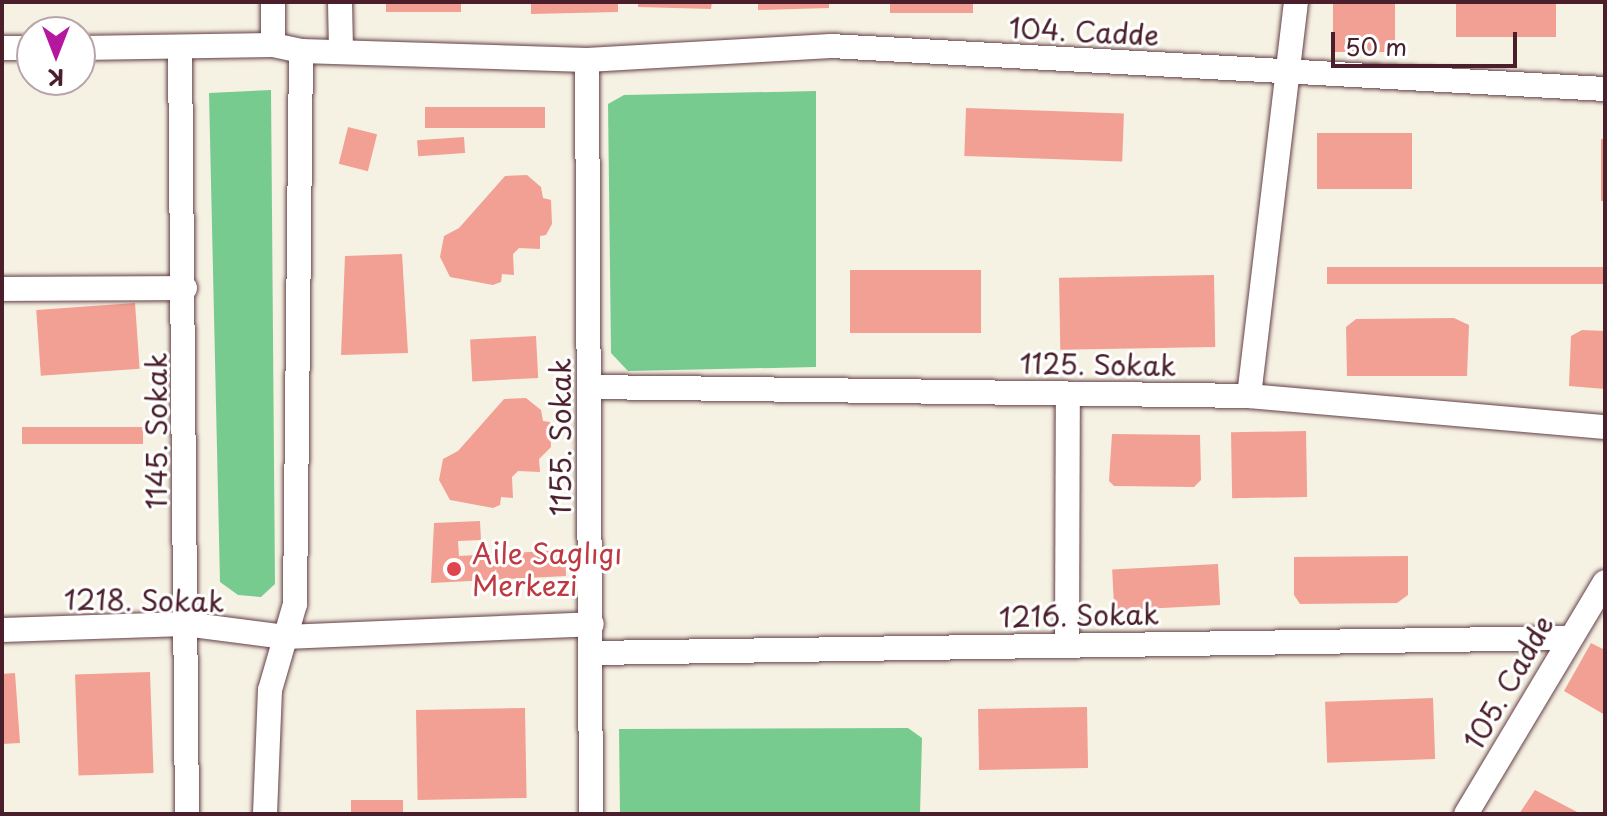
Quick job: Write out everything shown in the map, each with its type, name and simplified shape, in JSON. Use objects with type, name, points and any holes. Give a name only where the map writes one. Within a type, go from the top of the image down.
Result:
[{"type":"street","points":[[273,2],[273,45]]},
{"type":"street","points":[[340,2],[341,51]]},
{"type":"street","points":[[1249,396],[1296,2]]},
{"type":"street","name":"104. Cadde","points":[[96,48],[273,45],[301,51],[587,60],[831,46],[1605,89]]},
{"type":"street","name":"1145. Sokak","points":[[180,47],[185,288],[187,814]]},
{"type":"street","points":[[265,814],[270,690],[295,604],[301,51]]},
{"type":"street","name":"1155. Sokak","points":[[587,60],[591,814]]},
{"type":"street","points":[[2,289],[185,288]]},
{"type":"street","name":"1125. Sokak","points":[[590,387],[1249,396],[1605,427]]},
{"type":"street","points":[[1067,646],[1068,394]]},
{"type":"street","name":"105. Cadde","points":[[1466,814],[1567,638],[1605,582]]},
{"type":"street","name":"1218. Sokak","points":[[2,630],[185,624],[285,637],[592,624]]},
{"type":"street","name":"1216. Sokak","points":[[592,653],[1567,638]]},
{"type":"green space","points":[[271,90],[275,584],[261,597],[238,595],[220,582],[209,93]]},
{"type":"green space","points":[[816,91],[816,367],[628,371],[611,353],[608,104],[624,95]]},
{"type":"green space","points":[[908,728],[922,738],[920,814],[620,814],[619,729]]},
{"type":"building","points":[[386,2],[461,2],[461,12],[386,12]]},
{"type":"building","points":[[531,2],[618,2],[618,12],[531,14]]},
{"type":"building","points":[[638,2],[712,2],[711,9],[638,7]]},
{"type":"building","points":[[758,2],[829,2],[829,8],[758,10]]},
{"type":"building","points":[[890,2],[973,2],[973,13],[890,13]]},
{"type":"building","points":[[1333,2],[1395,2],[1395,52],[1333,52]]},
{"type":"building","points":[[1456,2],[1556,2],[1556,37],[1456,37]]},
{"type":"building","points":[[425,107],[545,107],[545,128],[425,128]]},
{"type":"building","points":[[966,108],[1124,114],[1122,161],[964,156]]},
{"type":"building","points":[[348,127],[377,134],[368,171],[339,164]]},
{"type":"building","points":[[1317,133],[1412,133],[1412,189],[1317,189]]},
{"type":"building","points":[[464,137],[465,153],[418,156],[417,140]]},
{"type":"building","points":[[1601,139],[1605,139],[1605,201],[1601,201]]},
{"type":"building","points":[[527,175],[541,187],[543,198],[551,200],[552,224],[546,235],[540,236],[540,249],[519,248],[513,254],[514,275],[502,274],[501,282],[493,285],[450,277],[440,257],[444,236],[459,228],[505,176]]},
{"type":"building","points":[[402,254],[408,353],[341,355],[345,256]]},
{"type":"building","points":[[1327,267],[1605,267],[1605,284],[1327,284]]},
{"type":"building","points":[[850,270],[981,270],[981,333],[850,333]]},
{"type":"building","points":[[1214,275],[1215,347],[1060,350],[1059,278]]},
{"type":"building","points":[[135,303],[140,369],[41,376],[36,310]]},
{"type":"building","points":[[1454,318],[1469,325],[1467,376],[1347,376],[1346,327],[1356,319]]},
{"type":"building","points":[[1582,330],[1605,331],[1605,389],[1569,386],[1571,336]]},
{"type":"building","points":[[536,336],[538,378],[472,381],[470,339]]},
{"type":"building","points":[[526,398],[541,410],[543,421],[550,422],[551,447],[539,459],[540,472],[518,471],[512,477],[513,498],[501,497],[500,505],[493,508],[450,500],[439,480],[443,459],[458,451],[504,399]]},
{"type":"building","points":[[22,427],[143,427],[143,444],[22,444]]},
{"type":"building","points":[[1306,431],[1307,497],[1232,498],[1231,432]]},
{"type":"building","points":[[1112,434],[1200,435],[1201,480],[1194,487],[1114,486],[1109,481]]},
{"type":"building","points":[[480,521],[481,540],[458,541],[459,556],[565,550],[566,576],[431,583],[434,523]]},
{"type":"building","points":[[1408,556],[1408,595],[1397,603],[1300,604],[1294,595],[1294,557]]},
{"type":"building","points":[[1218,564],[1220,605],[1114,610],[1112,570]]},
{"type":"building","points":[[1591,643],[1605,650],[1605,715],[1564,691]]},
{"type":"building","points":[[150,672],[154,773],[79,776],[75,675]]},
{"type":"building","points":[[15,673],[20,743],[2,744],[2,674]]},
{"type":"building","points":[[1433,698],[1435,759],[1327,763],[1325,702]]},
{"type":"building","points":[[1087,707],[1088,768],[979,770],[978,709]]},
{"type":"building","points":[[525,708],[527,798],[418,800],[416,710]]},
{"type":"building","points":[[1535,790],[1581,814],[1519,814]]},
{"type":"building","points":[[351,800],[403,800],[403,814],[351,814]]},
{"type":"place","name":"Aile Saglıgı Merkezi","points":[[454,569]]}]
